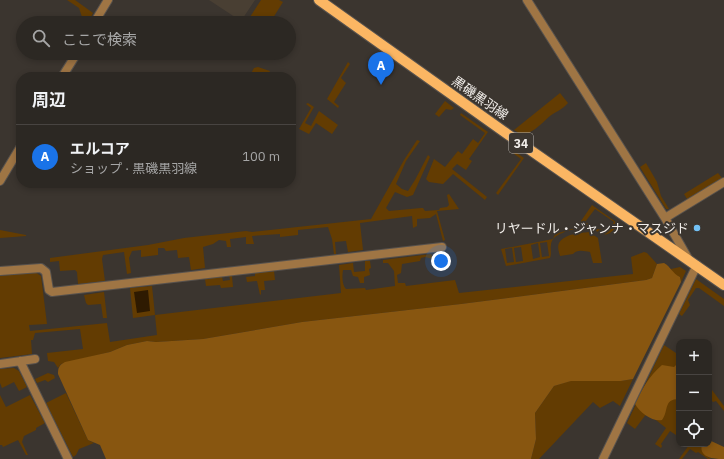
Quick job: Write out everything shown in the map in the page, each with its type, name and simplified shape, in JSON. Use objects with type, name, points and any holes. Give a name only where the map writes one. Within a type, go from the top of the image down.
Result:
[{"type":"main road","name":"黒磯黒羽線","points":[[319,0],[503,131],[724,285]]},
{"type":"street","points":[[98,16],[108,0]]},
{"type":"street","points":[[526,0],[693,263],[603,459]]},
{"type":"street","points":[[65,72],[73,60]]},
{"type":"street","points":[[0,181],[16,154]]},
{"type":"street","points":[[665,218],[724,182]]},
{"type":"street","points":[[0,271],[41,268],[46,272],[49,290],[52,292],[442,247]]},
{"type":"street","points":[[0,364],[35,359]]},
{"type":"street","points":[[20,361],[68,459]]},
{"type":"shaded area","points":[[67,0],[75,0],[93,13],[92,16],[82,16],[79,8]]},
{"type":"shaded area","points":[[209,0],[255,0],[244,16],[233,16]]},
{"type":"shaded area","points":[[261,0],[279,0],[283,2],[274,16],[251,16]]},
{"type":"shaded area","points":[[348,62],[350,64],[341,78],[346,83],[334,102],[339,106],[338,108],[327,99]]},
{"type":"shaded area","points":[[258,67],[270,71],[252,72],[254,68]]},
{"type":"shaded area","points":[[560,93],[568,103],[530,132],[528,139],[514,130]]},
{"type":"shaded area","points":[[445,101],[454,108],[451,110],[446,109],[439,117],[435,114]]},
{"type":"shaded area","points":[[308,103],[314,107],[305,123],[311,126],[319,111],[338,125],[332,134],[316,123],[309,134],[299,129],[311,108],[306,104]]},
{"type":"shaded area","points":[[461,113],[488,132],[469,159],[472,161],[466,170],[457,164],[452,169],[487,197],[485,200],[453,174],[443,184],[429,182],[426,179],[434,159],[445,167],[458,151],[462,154],[473,139],[478,143],[485,133],[460,115]]},
{"type":"shaded area","points":[[417,140],[420,141],[406,161],[396,184],[402,189],[408,191],[428,155],[430,157],[413,195],[407,197],[395,192],[386,208],[389,211],[421,208],[425,211],[439,210],[440,208],[447,207],[449,205],[447,195],[449,194],[459,209],[437,211],[445,240],[443,241],[436,214],[430,218],[417,219],[417,226],[413,228],[412,216],[360,223],[363,250],[348,252],[346,241],[335,242],[336,254],[334,254],[332,239],[328,227],[298,230],[298,235],[280,237],[280,234],[252,236],[254,244],[246,244],[246,237],[230,239],[231,247],[227,247],[226,241],[219,240],[213,244],[203,247],[205,268],[191,270],[189,257],[178,258],[177,250],[166,251],[164,248],[158,248],[158,255],[141,257],[141,250],[132,251],[129,258],[131,273],[127,274],[124,252],[103,255],[102,259],[105,281],[78,284],[77,272],[75,270],[60,271],[59,261],[50,262],[50,258],[148,245],[184,238],[371,219]]},
{"type":"shaded area","points":[[510,148],[524,158],[498,195],[496,193],[521,159],[509,150]]},
{"type":"shaded area","points":[[646,163],[657,182],[661,196],[669,209],[666,209],[640,167]]},
{"type":"shaded area","points":[[718,173],[722,178],[687,199],[684,194]]},
{"type":"shaded area","points":[[592,205],[619,224],[609,234],[603,234],[581,227],[581,221]],"holes":[[[595,209],[614,222],[608,231],[597,229],[585,222]]]},
{"type":"shaded area","points":[[575,228],[554,238],[551,245],[550,258],[506,266],[501,249],[553,239],[555,234]],"holes":[[[547,242],[549,256],[542,257],[540,243]],[[538,243],[540,257],[533,259],[531,245]],[[521,247],[523,261],[516,262],[514,248]],[[512,248],[514,262],[507,263],[505,249]]]},
{"type":"shaded area","points":[[0,230],[26,235],[26,236],[0,238]]},
{"type":"shaded area","points":[[589,232],[598,238],[602,263],[593,263],[590,252],[585,251],[560,256],[558,246],[561,240],[572,234]]},
{"type":"shaded area","points":[[644,252],[647,253],[657,264],[652,278],[646,280],[461,304],[302,322],[203,339],[156,342],[147,341],[127,345],[110,352],[61,364],[58,368],[54,362],[48,361],[47,353],[83,349],[80,329],[35,333],[33,340],[31,340],[32,354],[0,358],[0,276],[35,272],[41,276],[47,324],[29,325],[30,331],[107,323],[110,342],[157,335],[155,315],[341,293],[339,265],[353,263],[354,272],[365,271],[365,261],[370,261],[371,268],[369,269],[370,275],[364,277],[364,283],[360,283],[358,277],[353,276],[351,270],[343,270],[342,278],[346,289],[365,288],[366,290],[395,286],[394,271],[388,263],[383,263],[383,260],[431,254],[433,259],[425,257],[421,258],[420,261],[402,264],[401,273],[397,275],[398,283],[405,283],[406,286],[455,280],[459,293],[633,274],[631,257]]},
{"type":"shaded area","points":[[664,263],[680,277],[681,282],[633,379],[621,381],[571,381],[554,386],[535,413],[536,439],[531,459],[106,459],[100,445],[88,440],[58,374],[59,367],[65,362],[110,352],[127,345],[147,341],[156,342],[203,339],[302,322],[461,304],[646,280],[652,278],[657,264]]},
{"type":"shaded area","points":[[680,267],[686,271],[681,282],[680,277],[673,274],[671,269]]},
{"type":"shaded area","points":[[274,271],[275,280],[264,281],[265,290],[261,290],[260,295],[257,281],[247,282],[246,277],[255,276],[255,273]]},
{"type":"shaded area","points":[[229,275],[232,276],[233,287],[221,288],[220,285],[206,286],[205,279],[222,277],[223,281],[230,280]]},
{"type":"shaded area","points":[[696,279],[724,299],[724,306],[699,288],[696,288],[688,300],[690,305],[682,316],[679,314]]},
{"type":"shaded area","points":[[152,286],[155,315],[133,318],[130,288]]},
{"type":"shaded area","points":[[148,290],[150,311],[137,313],[134,292]]},
{"type":"shaded area","points":[[104,292],[107,318],[103,318],[101,304],[88,305],[84,295]]},
{"type":"shaded area","points":[[664,345],[676,353],[676,435],[670,431],[661,444],[661,448],[655,444],[666,428],[647,413],[635,429],[627,423]]},
{"type":"shaded area","points":[[662,365],[674,367],[676,365],[676,400],[668,403],[662,420],[655,420],[640,411],[635,404],[649,378]]},
{"type":"shaded area","points":[[14,368],[19,371],[27,387],[19,391],[14,382],[2,388],[0,383],[0,369]]},
{"type":"shaded area","points":[[48,373],[54,375],[55,378],[48,382],[45,380],[37,383],[35,379]]},
{"type":"shaded area","points":[[633,379],[620,406],[613,401],[600,408],[593,402],[539,459],[531,459],[536,439],[535,413],[554,386],[570,381],[621,381]]},
{"type":"shaded area","points":[[712,390],[724,406],[724,411],[716,401],[713,402]]},
{"type":"shaded area","points":[[66,393],[88,440],[94,443],[79,449],[73,457],[46,403]]},
{"type":"shaded area","points":[[0,395],[6,407],[30,395],[45,423],[36,428],[36,430],[24,436],[22,442],[28,455],[26,455],[18,440],[3,447],[0,445]]},
{"type":"shaded area","points":[[712,441],[724,447],[724,459],[708,457],[702,452],[701,447],[712,447]]},
{"type":"shaded area","points":[[688,447],[702,447],[704,453],[711,459],[708,459],[698,452],[696,453],[690,449],[682,459],[679,459]]},
{"type":"place","name":"エルコア","points":[[381,85]]},
{"type":"place","name":"リヤードル・ジャンナ・マスジド","points":[[697,228]]}]
